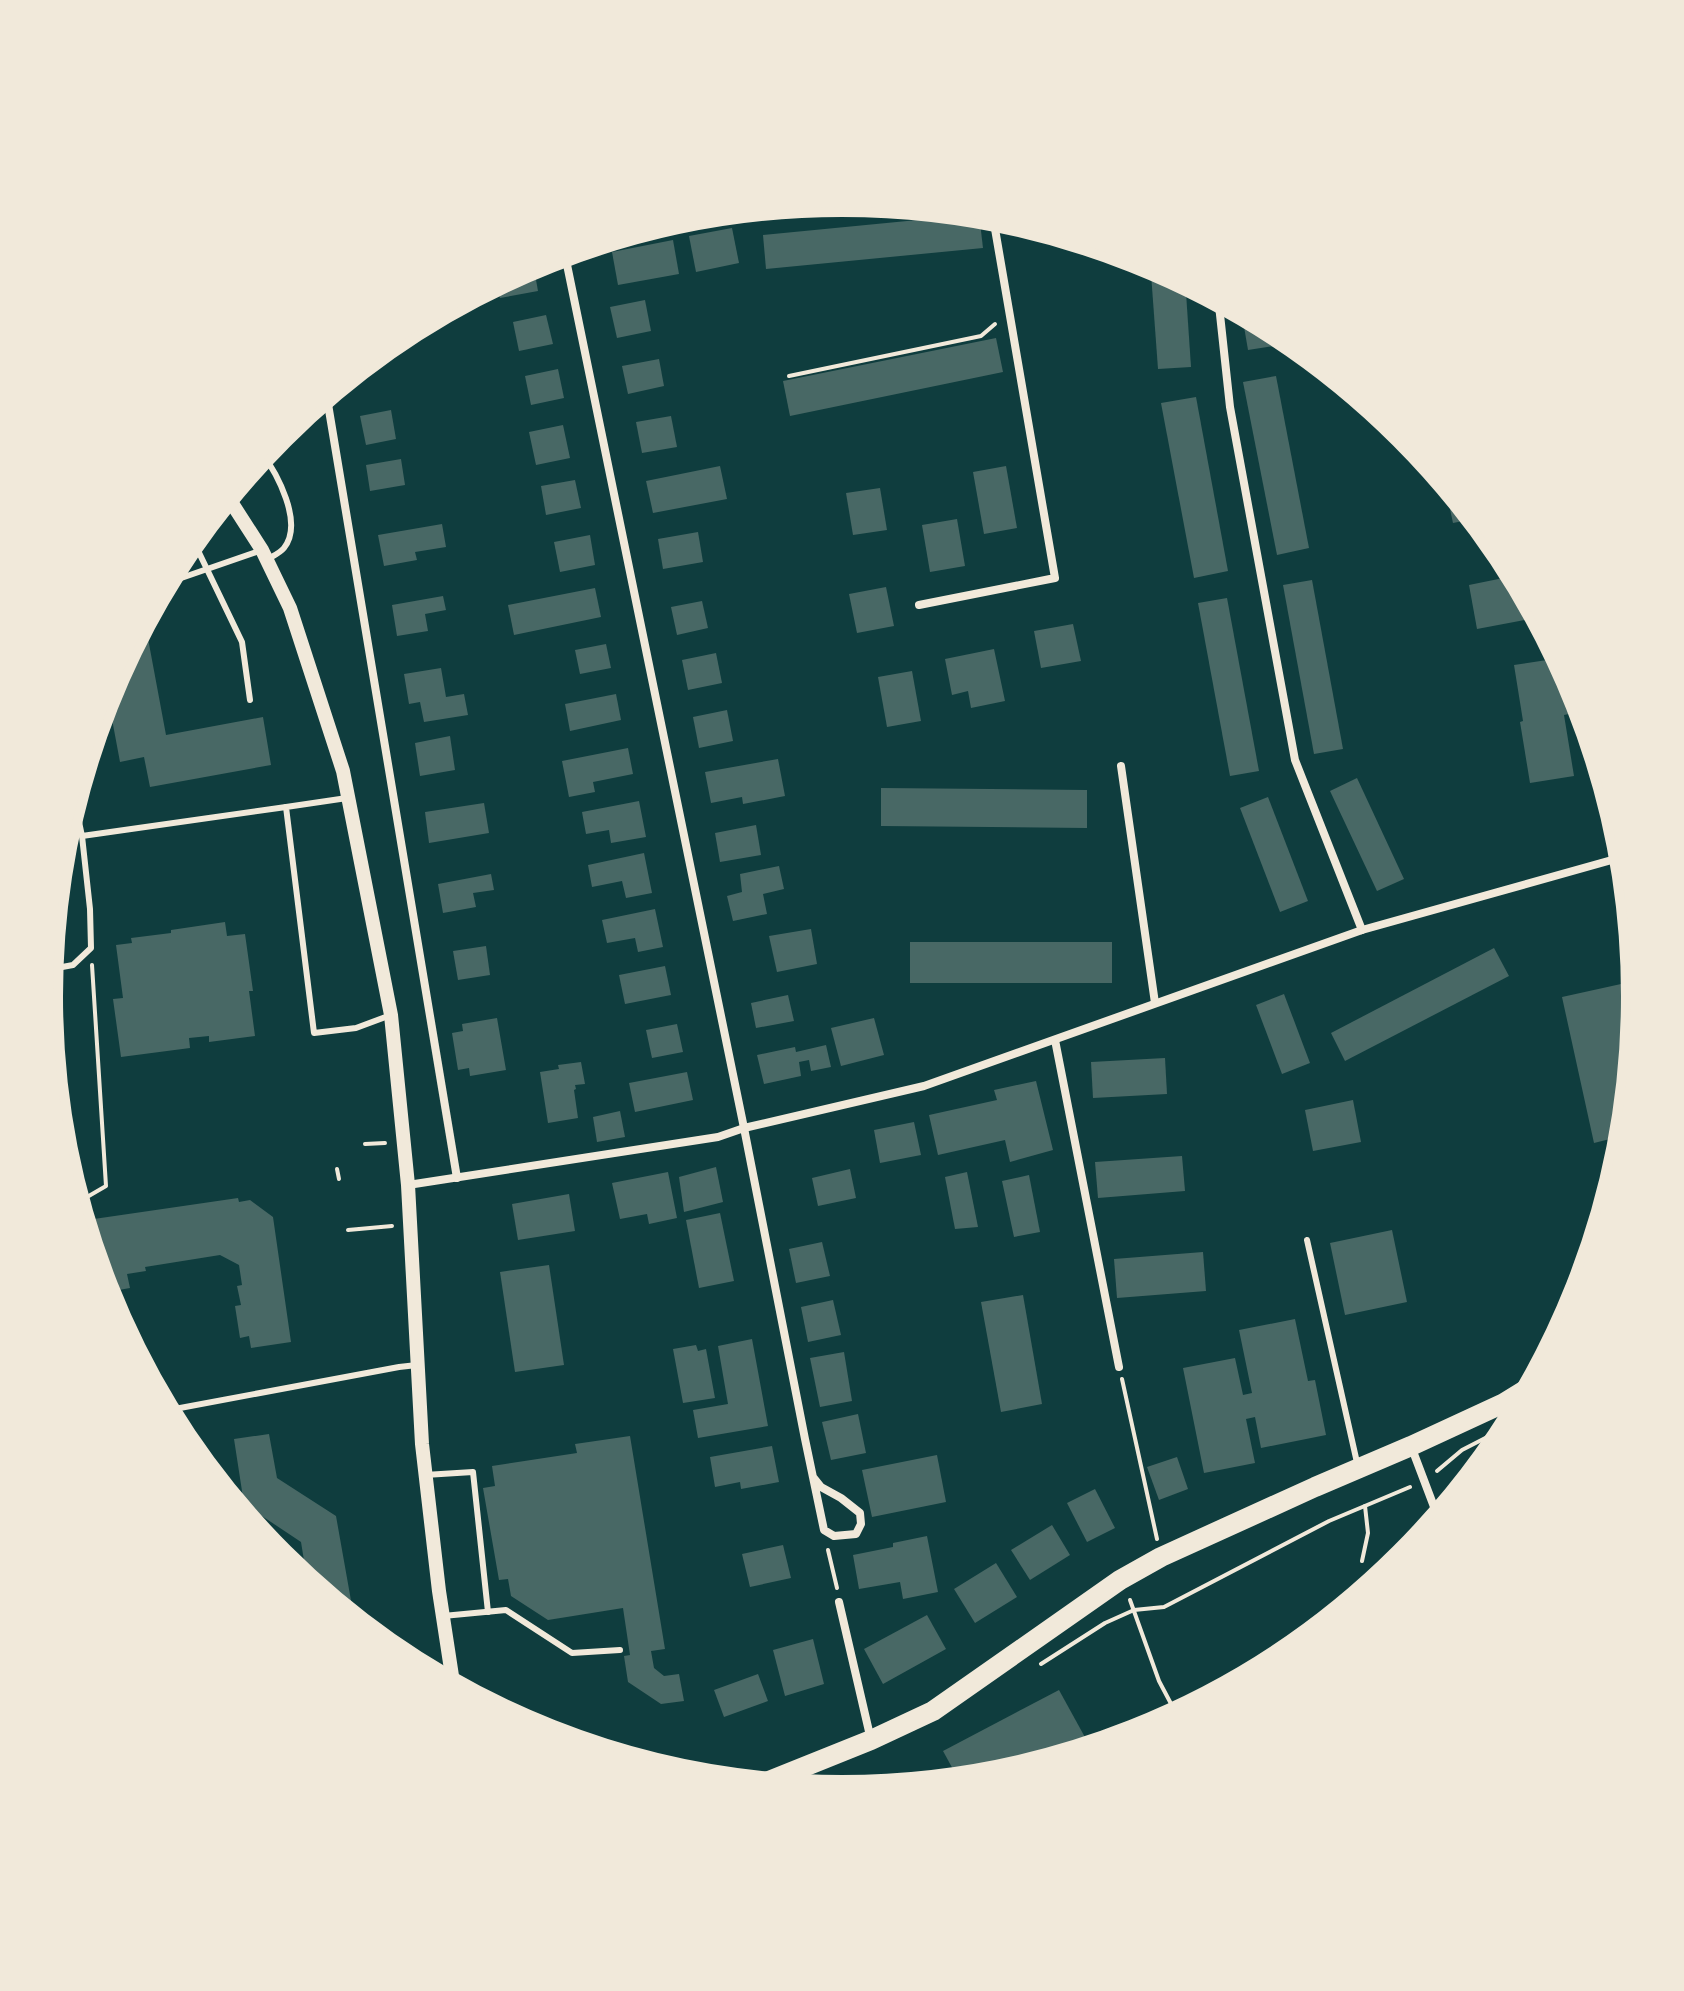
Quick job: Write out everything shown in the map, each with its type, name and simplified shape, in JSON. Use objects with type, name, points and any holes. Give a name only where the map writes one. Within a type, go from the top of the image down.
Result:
[{"type":"main road","points":[[779,1777],[933,1711],[1120,1580],[1161,1557],[1411,1446],[1516,1395]]},
{"type":"street","points":[[919,605],[1055,578],[995,227]]},
{"type":"street","points":[[566,262],[744,1128],[813,1477],[824,1530],[834,1536],[856,1534],[861,1524],[860,1513],[821,1487],[813,1477]]},
{"type":"street","points":[[1219,309],[1230,407],[1295,760],[1362,930]]},
{"type":"street","points":[[328,404],[457,1178]]},
{"type":"street","points":[[232,504],[264,555],[290,608],[343,771],[391,1015],[408,1185],[425,1475],[452,1675]]},
{"type":"street","points":[[1121,766],[1155,1003]]},
{"type":"street","points":[[408,1185],[718,1137],[744,1128],[924,1086],[1362,930],[1614,859]]},
{"type":"street","points":[[1055,1040],[1119,1367]]},
{"type":"street","points":[[1411,1446],[1434,1508]]},
{"type":"street","points":[[839,1602],[871,1740]]},
{"type":"lane","points":[[178,580],[284,548],[290,532],[290,519],[283,487],[269,462]]},
{"type":"lane","points":[[197,550],[242,642],[250,700]]},
{"type":"lane","points":[[82,836],[348,797]]},
{"type":"lane","points":[[286,807],[314,1033],[356,1028],[391,1015]]},
{"type":"lane","points":[[59,968],[73,965],[91,948],[90,909],[79,820]]},
{"type":"lane","points":[[1307,1240],[1358,1469]]},
{"type":"lane","points":[[176,1409],[417,1365]]},
{"type":"lane","points":[[425,1475],[473,1472],[488,1612]]},
{"type":"lane","points":[[443,1616],[506,1610],[572,1653],[620,1650]]},
{"type":"path","points":[[789,376],[981,336],[1009,312]]},
{"type":"path","points":[[85,1198],[106,1186],[91,948]]},
{"type":"path","points":[[337,1169],[339,1179]]},
{"type":"path","points":[[348,1230],[410,1224]]},
{"type":"path","points":[[1119,1367],[1161,1557]]},
{"type":"path","points":[[1029,1672],[1105,1623],[1134,1610],[1164,1607],[1329,1521],[1424,1482],[1462,1450],[1490,1436]]},
{"type":"path","points":[[1362,1561],[1368,1533],[1365,1506]]},
{"type":"path","points":[[824,1530],[839,1602]]},
{"type":"path","points":[[1120,1580],[1159,1681],[1172,1706]]},
{"type":"path","points":[[836,1780],[842,1777]]},
{"type":"building","points":[[941,218],[980,224],[983,248],[766,269],[763,235]]},
{"type":"building","points":[[732,228],[739,263],[696,272],[689,236]]},
{"type":"building","points":[[673,240],[679,274],[618,285],[612,252]]},
{"type":"building","points":[[535,274],[538,291],[500,298],[498,291]]},
{"type":"building","points":[[1151,275],[1186,291],[1191,367],[1158,369]]},
{"type":"building","points":[[645,300],[651,331],[617,338],[610,307]]},
{"type":"building","points":[[546,315],[553,344],[519,351],[513,322]]},
{"type":"building","points":[[1243,323],[1280,345],[1248,350]]},
{"type":"building","points":[[996,338],[1003,372],[790,416],[783,381]]},
{"type":"building","points":[[659,359],[664,386],[628,394],[622,366]]},
{"type":"building","points":[[558,369],[564,398],[531,405],[525,376]]},
{"type":"building","points":[[1276,376],[1309,548],[1277,555],[1243,382]]},
{"type":"building","points":[[1196,397],[1228,571],[1194,578],[1161,403]]},
{"type":"building","points":[[391,410],[396,439],[366,445],[360,416]]},
{"type":"building","points":[[671,416],[677,447],[642,453],[636,422]]},
{"type":"building","points":[[563,425],[570,458],[536,465],[529,432]]},
{"type":"building","points":[[401,459],[405,485],[370,491],[366,465]]},
{"type":"building","points":[[720,466],[727,499],[653,513],[646,481]]},
{"type":"building","points":[[1006,466],[1017,528],[984,534],[973,472]]},
{"type":"building","points":[[575,480],[581,508],[546,515],[541,486]]},
{"type":"building","points":[[880,488],[887,530],[853,535],[846,493]]},
{"type":"building","points":[[1448,499],[1466,520],[1453,523]]},
{"type":"building","points":[[957,519],[965,566],[930,572],[922,525]]},
{"type":"building","points":[[442,524],[446,547],[415,552],[417,560],[384,566],[378,535]]},
{"type":"building","points":[[698,532],[703,562],[663,569],[658,539]]},
{"type":"building","points":[[590,535],[595,565],[560,572],[554,542]]},
{"type":"building","points":[[1505,578],[1529,619],[1477,629],[1469,585]]},
{"type":"building","points":[[1312,580],[1343,749],[1314,754],[1283,585]]},
{"type":"building","points":[[886,587],[894,626],[857,633],[849,594]]},
{"type":"building","points":[[595,588],[601,617],[514,635],[508,605]]},
{"type":"building","points":[[443,596],[446,610],[425,614],[428,631],[397,636],[392,605]]},
{"type":"building","points":[[1227,598],[1259,771],[1230,776],[1198,603]]},
{"type":"building","points":[[702,601],[708,628],[677,635],[671,607]]},
{"type":"building","points":[[1073,624],[1081,661],[1041,668],[1034,631]]},
{"type":"building","points":[[147,634],[166,735],[263,717],[271,765],[150,787],[144,757],[120,762],[111,714]]},
{"type":"building","points":[[606,644],[611,668],[580,674],[575,650]]},
{"type":"building","points":[[994,649],[1005,701],[971,708],[968,691],[952,695],[945,659]]},
{"type":"building","points":[[716,653],[722,683],[688,690],[682,660]]},
{"type":"building","points":[[1550,660],[1566,695],[1569,714],[1564,715],[1574,776],[1530,783],[1514,665]]},
{"type":"building","points":[[441,668],[446,697],[464,694],[468,715],[424,722],[420,702],[409,704],[404,674]]},
{"type":"building","points":[[912,671],[921,721],[887,727],[878,677]]},
{"type":"building","points":[[616,694],[621,720],[570,731],[565,704]]},
{"type":"building","points":[[727,710],[733,741],[699,748],[693,717]]},
{"type":"building","points":[[450,736],[455,770],[420,776],[415,743]]},
{"type":"building","points":[[628,748],[633,774],[593,782],[595,792],[569,797],[562,761]]},
{"type":"building","points":[[778,759],[785,796],[743,804],[742,797],[711,803],[705,772]]},
{"type":"building","points":[[1357,778],[1404,879],[1377,891],[1330,791]]},
{"type":"building","points":[[881,788],[1087,790],[1087,828],[881,826]]},
{"type":"building","points":[[1268,797],[1308,901],[1280,912],[1240,808]]},
{"type":"building","points":[[639,801],[646,837],[611,843],[609,830],[586,834],[582,812]]},
{"type":"building","points":[[484,803],[489,833],[429,843],[425,812]]},
{"type":"building","points":[[756,825],[761,855],[720,862],[715,833]]},
{"type":"building","points":[[644,853],[652,893],[626,898],[622,881],[592,887],[588,865]]},
{"type":"building","points":[[779,866],[784,889],[763,894],[767,914],[733,921],[727,896],[742,892],[740,874]]},
{"type":"building","points":[[491,874],[494,890],[473,893],[476,907],[443,913],[438,884]]},
{"type":"building","points":[[655,909],[663,947],[638,952],[635,938],[607,943],[602,920]]},
{"type":"building","points":[[225,922],[227,936],[245,934],[253,991],[249,991],[255,1036],[209,1042],[209,1036],[189,1038],[190,1048],[121,1057],[113,999],[123,998],[116,945],[132,943],[131,938]]},
{"type":"building","points":[[811,929],[817,964],[777,972],[769,936]]},
{"type":"building","points":[[910,942],[1112,942],[1112,983],[910,983]]},
{"type":"building","points":[[486,946],[490,975],[458,980],[453,951]]},
{"type":"building","points":[[1494,948],[1509,976],[1345,1061],[1331,1033]]},
{"type":"building","points":[[665,966],[671,995],[625,1004],[619,975]]},
{"type":"building","points":[[1621,984],[1626,1005],[1624,1047],[1613,1138],[1594,1143],[1562,997]]},
{"type":"building","points":[[1284,994],[1310,1063],[1282,1074],[1256,1005]]},
{"type":"building","points":[[788,995],[794,1021],[756,1028],[751,1003]]},
{"type":"building","points":[[497,1018],[506,1070],[470,1076],[469,1068],[458,1070],[452,1033],[463,1031],[462,1024]]},
{"type":"building","points":[[874,1018],[884,1055],[841,1066],[831,1028]]},
{"type":"building","points":[[677,1024],[683,1052],[652,1058],[646,1030]]},
{"type":"building","points":[[826,1045],[831,1067],[811,1071],[809,1060],[799,1062],[801,1076],[764,1084],[757,1055],[795,1047],[796,1052]]},
{"type":"building","points":[[1165,1058],[1167,1094],[1093,1098],[1091,1062]]},
{"type":"building","points":[[581,1062],[585,1084],[575,1085],[574,1090],[578,1118],[548,1123],[540,1072],[559,1069],[558,1065]]},
{"type":"building","points":[[687,1072],[693,1100],[635,1112],[629,1083]]},
{"type":"building","points":[[1036,1081],[1053,1150],[1010,1162],[1005,1140],[938,1155],[929,1115],[997,1100],[994,1090]]},
{"type":"building","points":[[1353,1100],[1361,1142],[1313,1151],[1305,1110]]},
{"type":"building","points":[[620,1111],[625,1137],[597,1142],[593,1117]]},
{"type":"building","points":[[914,1122],[921,1155],[880,1163],[874,1130]]},
{"type":"building","points":[[1182,1156],[1185,1191],[1098,1198],[1095,1162]]},
{"type":"building","points":[[716,1167],[723,1202],[684,1212],[679,1177]]},
{"type":"building","points":[[850,1169],[856,1198],[818,1206],[812,1178]]},
{"type":"building","points":[[668,1172],[677,1218],[649,1224],[647,1214],[620,1219],[612,1183]]},
{"type":"building","points":[[967,1172],[978,1227],[955,1229],[945,1177]]},
{"type":"building","points":[[1029,1175],[1040,1232],[1014,1237],[1002,1181]]},
{"type":"building","points":[[569,1194],[575,1231],[518,1240],[512,1204]]},
{"type":"building","points":[[238,1198],[239,1202],[250,1200],[273,1217],[291,1342],[251,1348],[249,1336],[240,1338],[235,1306],[241,1305],[237,1286],[242,1285],[239,1265],[220,1255],[145,1267],[146,1271],[127,1274],[130,1288],[116,1291],[91,1219]]},
{"type":"building","points":[[720,1213],[734,1281],[699,1288],[686,1220]]},
{"type":"building","points":[[1392,1230],[1407,1302],[1345,1315],[1330,1243]]},
{"type":"building","points":[[822,1242],[830,1276],[796,1283],[789,1249]]},
{"type":"building","points":[[1203,1252],[1206,1291],[1117,1298],[1114,1259]]},
{"type":"building","points":[[549,1265],[564,1365],[515,1372],[500,1272]]},
{"type":"building","points":[[1023,1295],[1042,1404],[1001,1412],[981,1302]]},
{"type":"building","points":[[833,1300],[841,1335],[808,1342],[801,1307]]},
{"type":"building","points":[[1295,1319],[1308,1381],[1315,1380],[1326,1435],[1261,1448],[1255,1417],[1246,1419],[1255,1463],[1204,1473],[1183,1368],[1235,1358],[1243,1395],[1252,1393],[1239,1330]]},
{"type":"building","points":[[752,1339],[768,1426],[698,1438],[693,1410],[728,1404],[718,1346]]},
{"type":"building","points":[[696,1345],[698,1351],[706,1349],[715,1398],[683,1403],[673,1349]]},
{"type":"building","points":[[844,1352],[852,1401],[820,1407],[810,1358]]},
{"type":"building","points":[[858,1414],[866,1453],[831,1460],[822,1422]]},
{"type":"building","points":[[269,1434],[277,1478],[336,1516],[352,1607],[305,1566],[301,1542],[244,1501],[234,1439]]},
{"type":"building","points":[[630,1436],[665,1649],[651,1651],[654,1668],[664,1676],[679,1674],[684,1701],[661,1704],[628,1682],[624,1656],[630,1655],[623,1608],[548,1620],[511,1596],[508,1579],[499,1580],[483,1488],[495,1486],[492,1466],[577,1453],[575,1444]]},
{"type":"building","points":[[772,1446],[779,1482],[741,1489],[740,1482],[715,1487],[710,1457]]},
{"type":"building","points":[[937,1455],[946,1502],[872,1517],[862,1470]]},
{"type":"building","points":[[1177,1457],[1188,1489],[1159,1500],[1147,1467]]},
{"type":"building","points":[[1095,1489],[1115,1528],[1087,1542],[1067,1503]]},
{"type":"building","points":[[1052,1525],[1070,1555],[1030,1580],[1011,1550]]},
{"type":"building","points":[[927,1536],[938,1592],[903,1599],[900,1582],[859,1589],[853,1555]]},
{"type":"building","points":[[783,1545],[791,1578],[750,1587],[742,1554]]},
{"type":"building","points":[[996,1563],[1017,1597],[975,1623],[954,1589]]},
{"type":"building","points":[[927,1615],[946,1649],[883,1684],[864,1649]]},
{"type":"building","points":[[813,1639],[824,1684],[785,1696],[773,1650]]},
{"type":"building","points":[[758,1674],[768,1701],[724,1717],[714,1690]]},
{"type":"building","points":[[1059,1690],[1087,1740],[1045,1753],[954,1771],[943,1751]]}]
